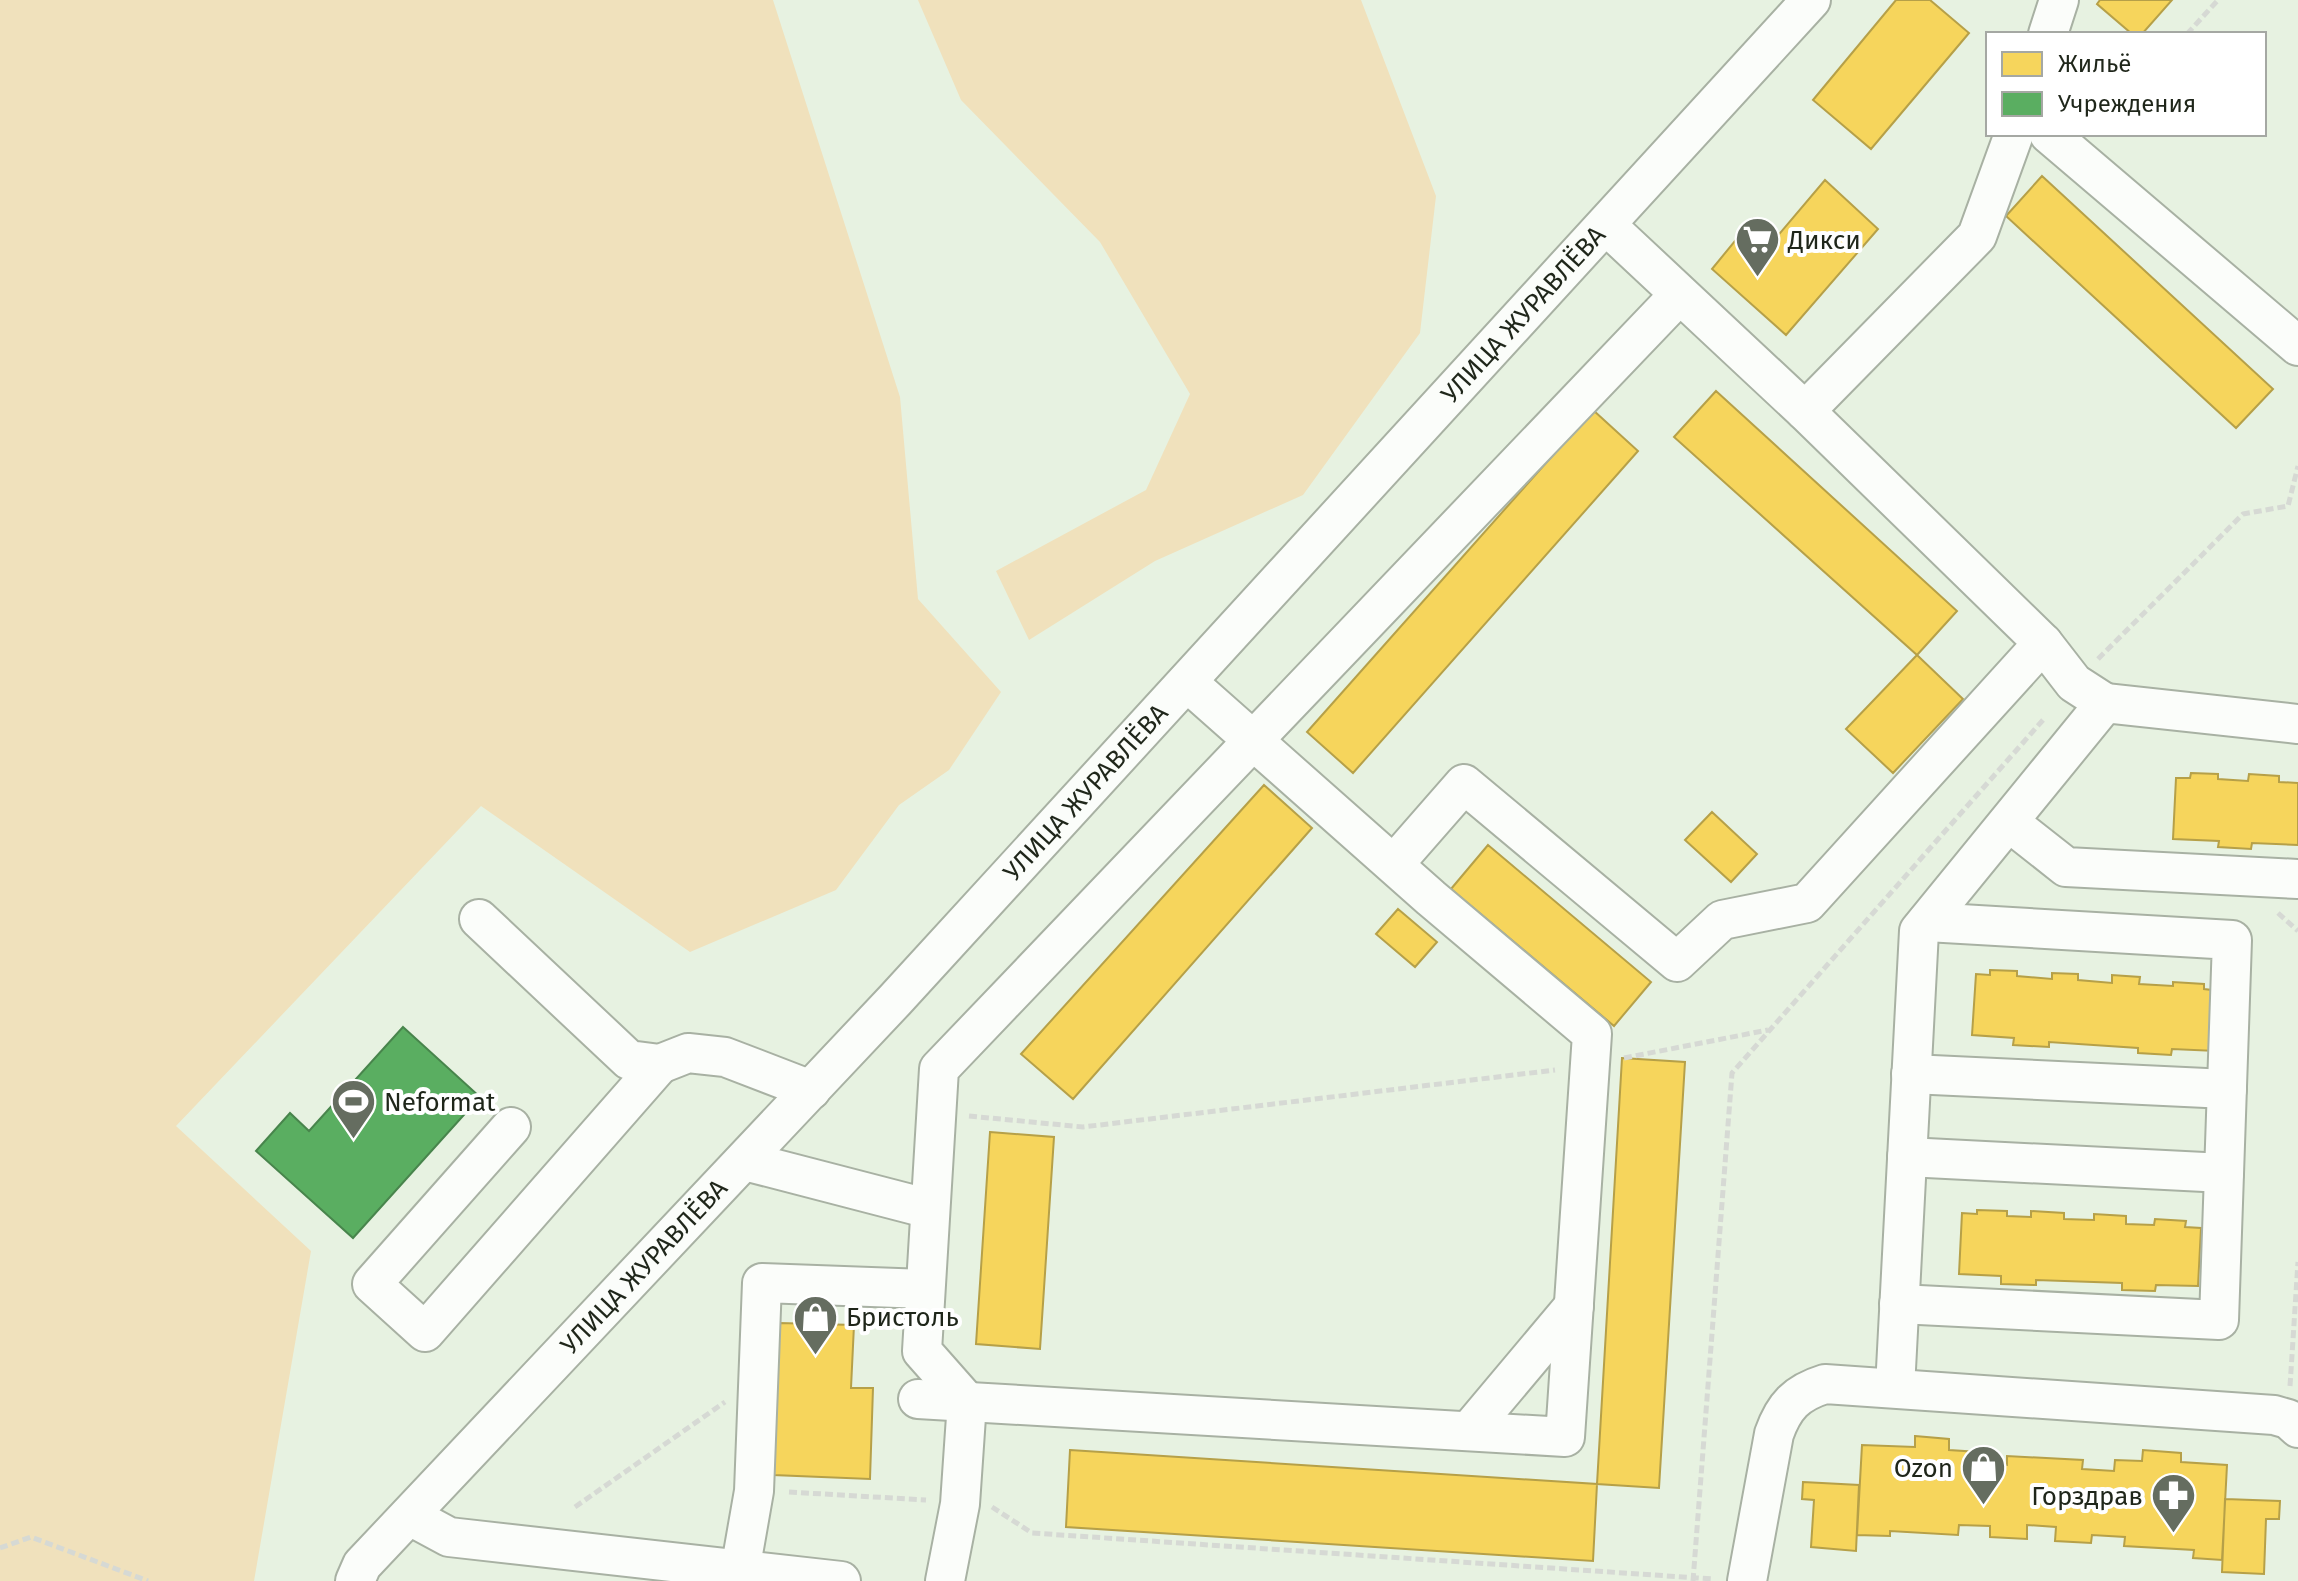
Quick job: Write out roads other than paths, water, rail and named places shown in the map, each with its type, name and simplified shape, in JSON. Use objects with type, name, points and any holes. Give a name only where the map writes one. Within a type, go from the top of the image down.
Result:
[{"type":"street","name":"УЛИЦА ЖУРАВЛЁВА","points":[[355,1581],[362,1565],[811,1090],[1811,0]]},
{"type":"street","points":[[2049,32],[2059,0]]},
{"type":"street","points":[[1805,411],[1977,236],[2013,136]]},
{"type":"street","points":[[2051,136],[2298,346]]},
{"type":"street","points":[[1606,225],[1805,411],[2043,643],[2090,693],[2298,724]]},
{"type":"street","points":[[945,1581],[960,1504],[967,1402],[922,1351],[939,1069],[1679,295]]},
{"type":"street","points":[[1394,864],[1464,784],[1677,962],[1722,920],[1807,903],[2043,643]]},
{"type":"street","points":[[918,1399],[1565,1437],[1592,1034],[1187,682]]},
{"type":"street","points":[[1895,1388],[1919,931],[2009,822],[2090,693]]},
{"type":"street","points":[[2009,822],[2066,867],[2298,879]]},
{"type":"street","points":[[479,919],[629,1060],[660,1064]]},
{"type":"street","points":[[1899,1304],[2219,1320],[2232,940],[1927,922]]},
{"type":"street","points":[[511,1127],[372,1284],[425,1332],[660,1064],[688,1053],[725,1057],[811,1090]]},
{"type":"street","points":[[1911,1074],[2227,1089]]},
{"type":"street","points":[[1907,1157],[2224,1173]]},
{"type":"street","points":[[745,1161],[930,1209]]},
{"type":"street","points":[[740,1571],[754,1491],[762,1283],[925,1289]]},
{"type":"street","points":[[1469,1431],[1574,1306]]},
{"type":"street","points":[[1732,1580],[1774,1434],[1786,1408],[1795,1397],[1825,1384],[2274,1415],[2293,1424]]},
{"type":"street","points":[[410,1516],[449,1537],[841,1581]]},
{"type":"place","name":"Дикси","points":[[1757,279]]},
{"type":"place","name":"Neformat","points":[[353,1141]]},
{"type":"place","name":"Бристоль","points":[[815,1356]]},
{"type":"place","name":"Ozon","points":[[1984,1507]]},
{"type":"place","name":"Горздрав","points":[[2174,1535]]}]
